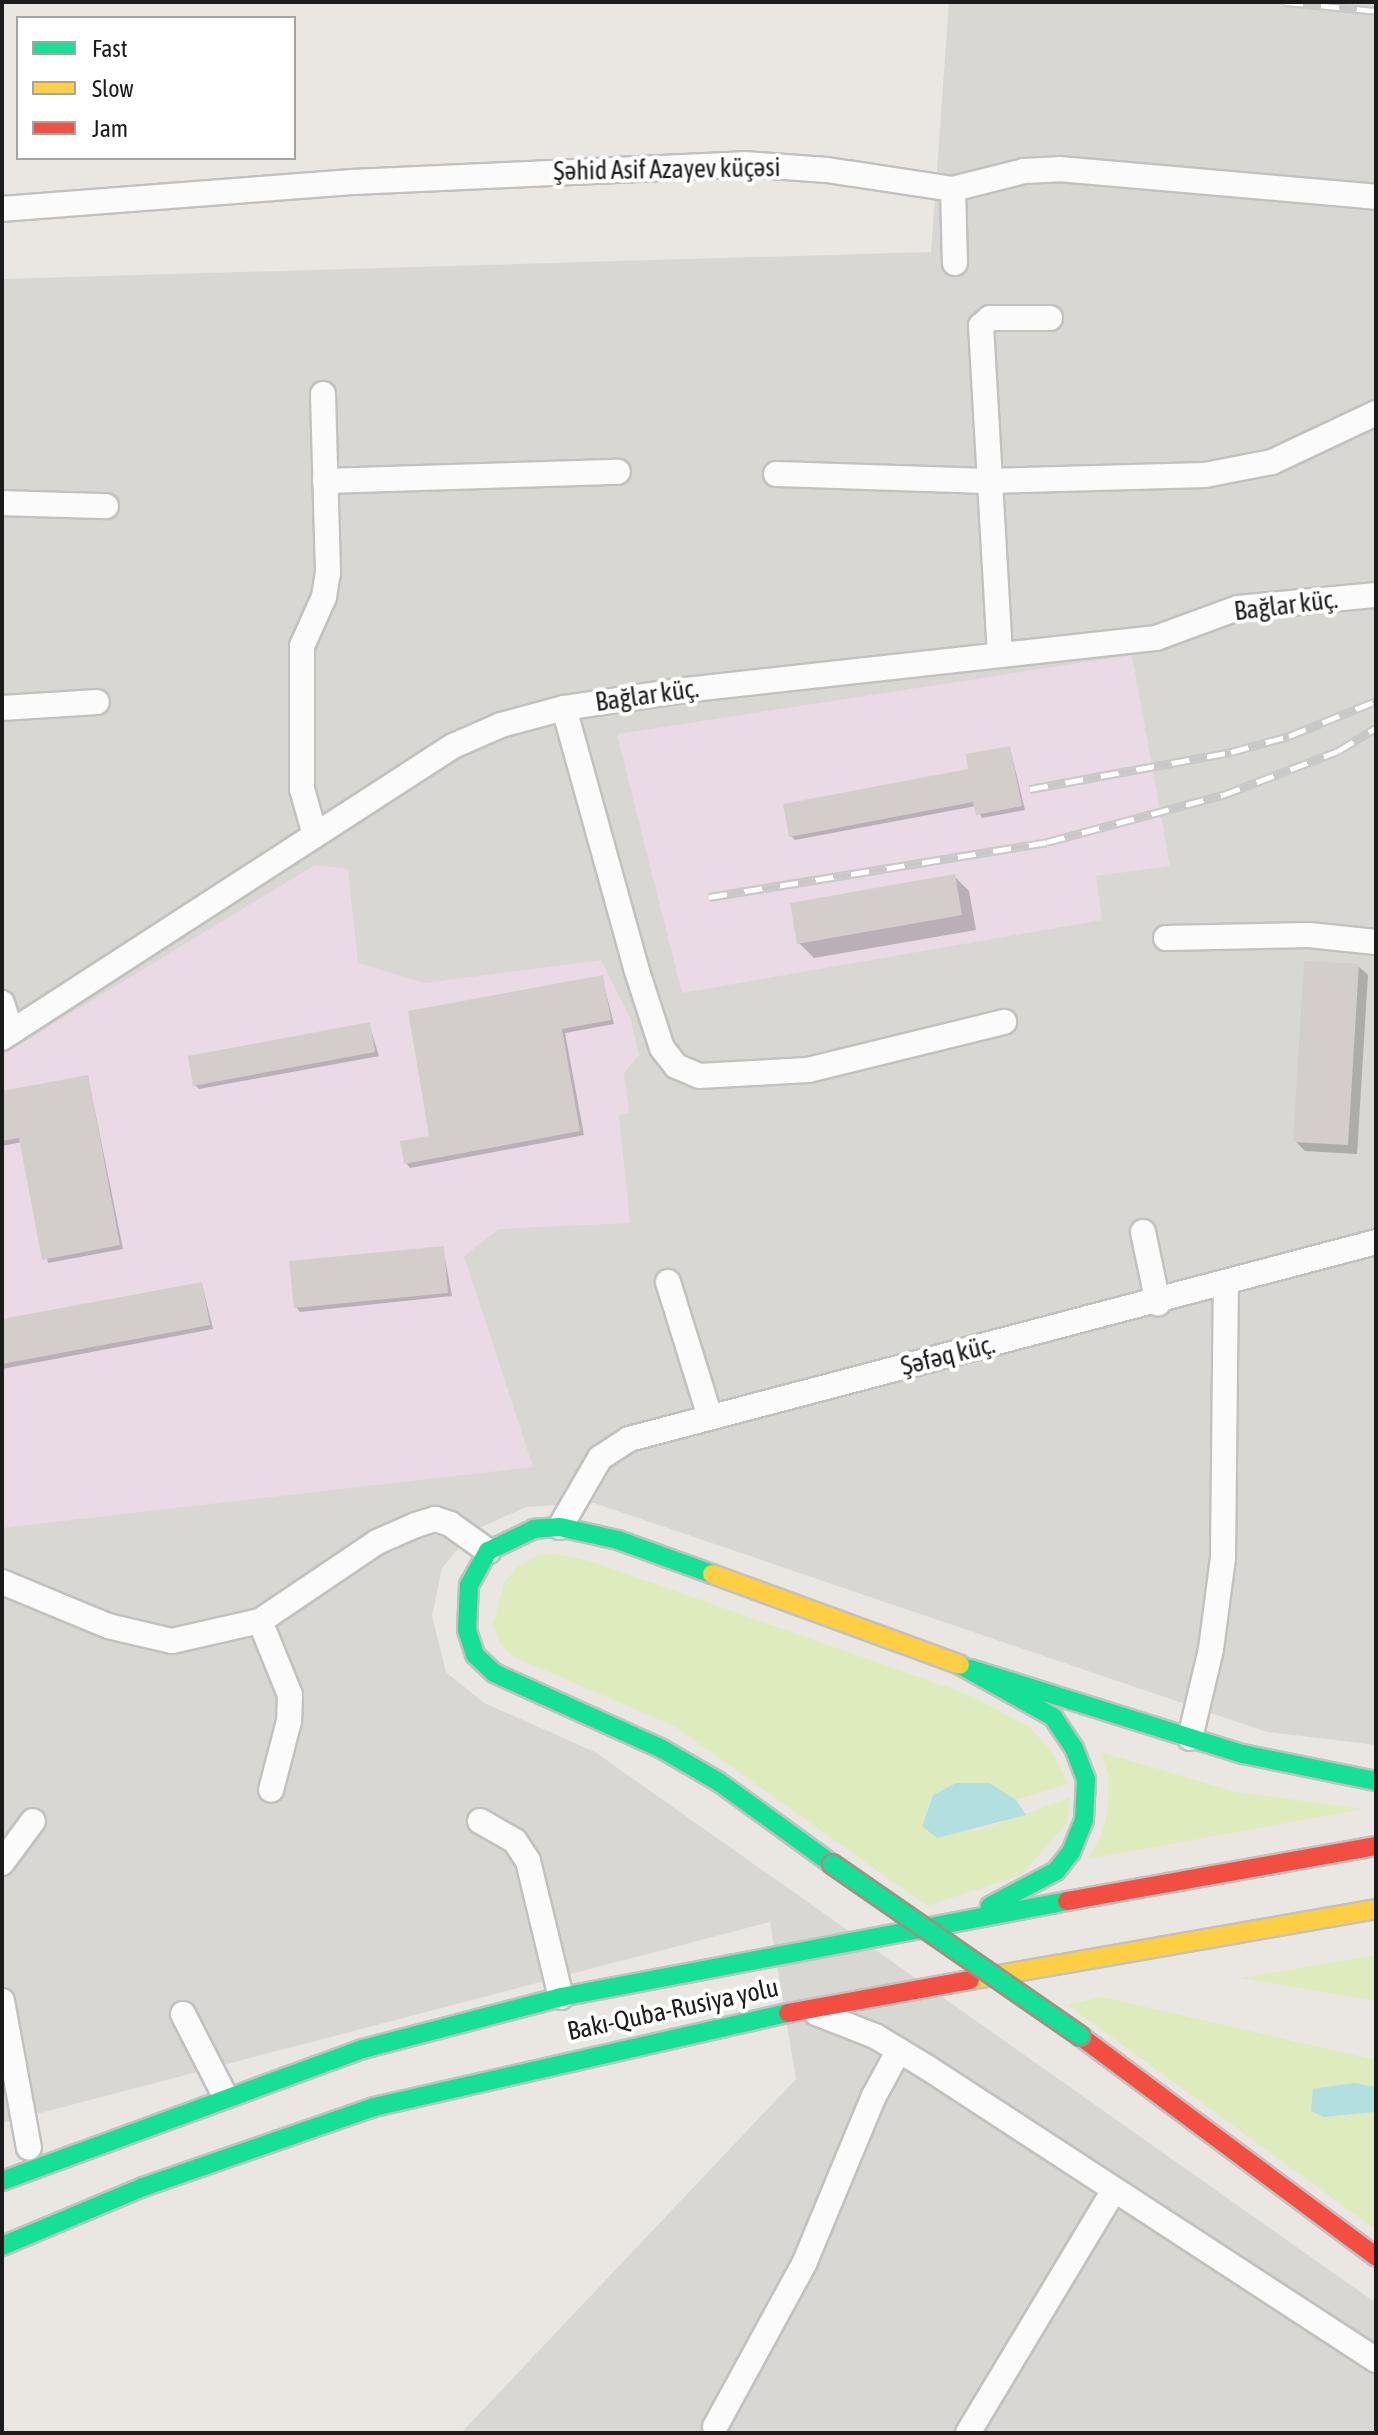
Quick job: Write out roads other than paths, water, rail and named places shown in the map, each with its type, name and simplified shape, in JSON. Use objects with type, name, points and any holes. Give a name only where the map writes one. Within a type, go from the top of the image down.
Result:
[{"type":"main road","points":[[1376,1781],[1318,1772],[1190,1738],[971,1669],[618,1540],[560,1527],[512,1536],[488,1551],[469,1585],[467,1630],[475,1655],[494,1673],[662,1749],[719,1782],[1080,2036],[1376,2257]]},
{"type":"main road","points":[[951,1922],[1021,1894],[1056,1871],[1071,1852],[1084,1820],[1086,1780],[1074,1748],[1053,1717],[971,1669]]},
{"type":"main road","name":"Bakı-Quba-Rusiya yolu","points":[[2,2181],[121,2134],[363,2049],[561,1997],[951,1922],[1376,1846]]},
{"type":"main road","name":"Bakı-Quba-Rusiya yolu","points":[[2,2246],[143,2187],[374,2107],[549,2063],[806,2009],[1376,1909]]},
{"type":"main road","points":[[2,2149],[121,2134]]},
{"type":"street","name":"Şəhid Asif Azayev küçəsi","points":[[2,209],[353,182],[744,164],[827,170],[953,189],[1024,171],[1059,169],[1376,197]]},
{"type":"street","points":[[953,189],[955,263]]},
{"type":"street","points":[[1000,655],[987,481],[981,326],[990,318],[1050,318]]},
{"type":"street","points":[[315,835],[302,789],[302,646],[324,597],[328,573],[323,394]]},
{"type":"street","points":[[776,474],[987,481],[1234,472],[1322,441],[1376,413]]},
{"type":"street","points":[[325,481],[618,472]]},
{"type":"street","points":[[2,503],[106,506]]},
{"type":"street","name":"Bağlar küç.","points":[[7,1035],[453,746],[501,725],[564,708],[1156,638],[1238,608],[1376,595]]},
{"type":"street","points":[[2,708],[97,702]]},
{"type":"street","points":[[564,708],[636,968],[662,1048],[676,1066],[699,1076],[808,1070],[1004,1022]]},
{"type":"street","points":[[1166,938],[1309,935],[1376,942]]},
{"type":"street","points":[[2,1003],[7,1035]]},
{"type":"street","points":[[1143,1232],[1158,1303]]},
{"type":"street","name":"Şəfəq küç.","points":[[560,1527],[589,1471],[612,1448],[710,1417],[1158,1303],[1376,1242]]},
{"type":"street","points":[[668,1282],[710,1417]]},
{"type":"street","points":[[1190,1738],[1211,1649],[1223,1558],[1226,1283]]},
{"type":"street","points":[[5,1590],[108,1626],[172,1641],[260,1621],[377,1542],[435,1519],[450,1524],[488,1551]]},
{"type":"street","points":[[260,1621],[290,1695],[289,1721],[271,1790]]},
{"type":"street","points":[[2,1863],[33,1821]]},
{"type":"street","points":[[480,1821],[515,1841],[528,1861],[561,1997]]},
{"type":"street","points":[[2,2001],[29,2148]]},
{"type":"street","points":[[806,2009],[899,2050],[1376,2360]]},
{"type":"street","points":[[183,2014],[225,2096]]},
{"type":"street","points":[[715,2427],[804,2264],[874,2096],[899,2050]]},
{"type":"street","points":[[968,2433],[1114,2190]]},
{"type":"water","points":[[956,1783],[989,1783],[1016,1800],[1026,1815],[937,1838],[922,1826],[933,1795]]},
{"type":"water","points":[[1354,2083],[1375,2087],[1374,2112],[1324,2117],[1311,2111],[1313,2089]]},
{"type":"railway","points":[[1285,2],[1376,11]]},
{"type":"railway","points":[[1030,789],[1231,752],[1289,736],[1376,701]]},
{"type":"railway","points":[[709,897],[1047,842],[1223,795],[1338,751],[1376,728]]}]
